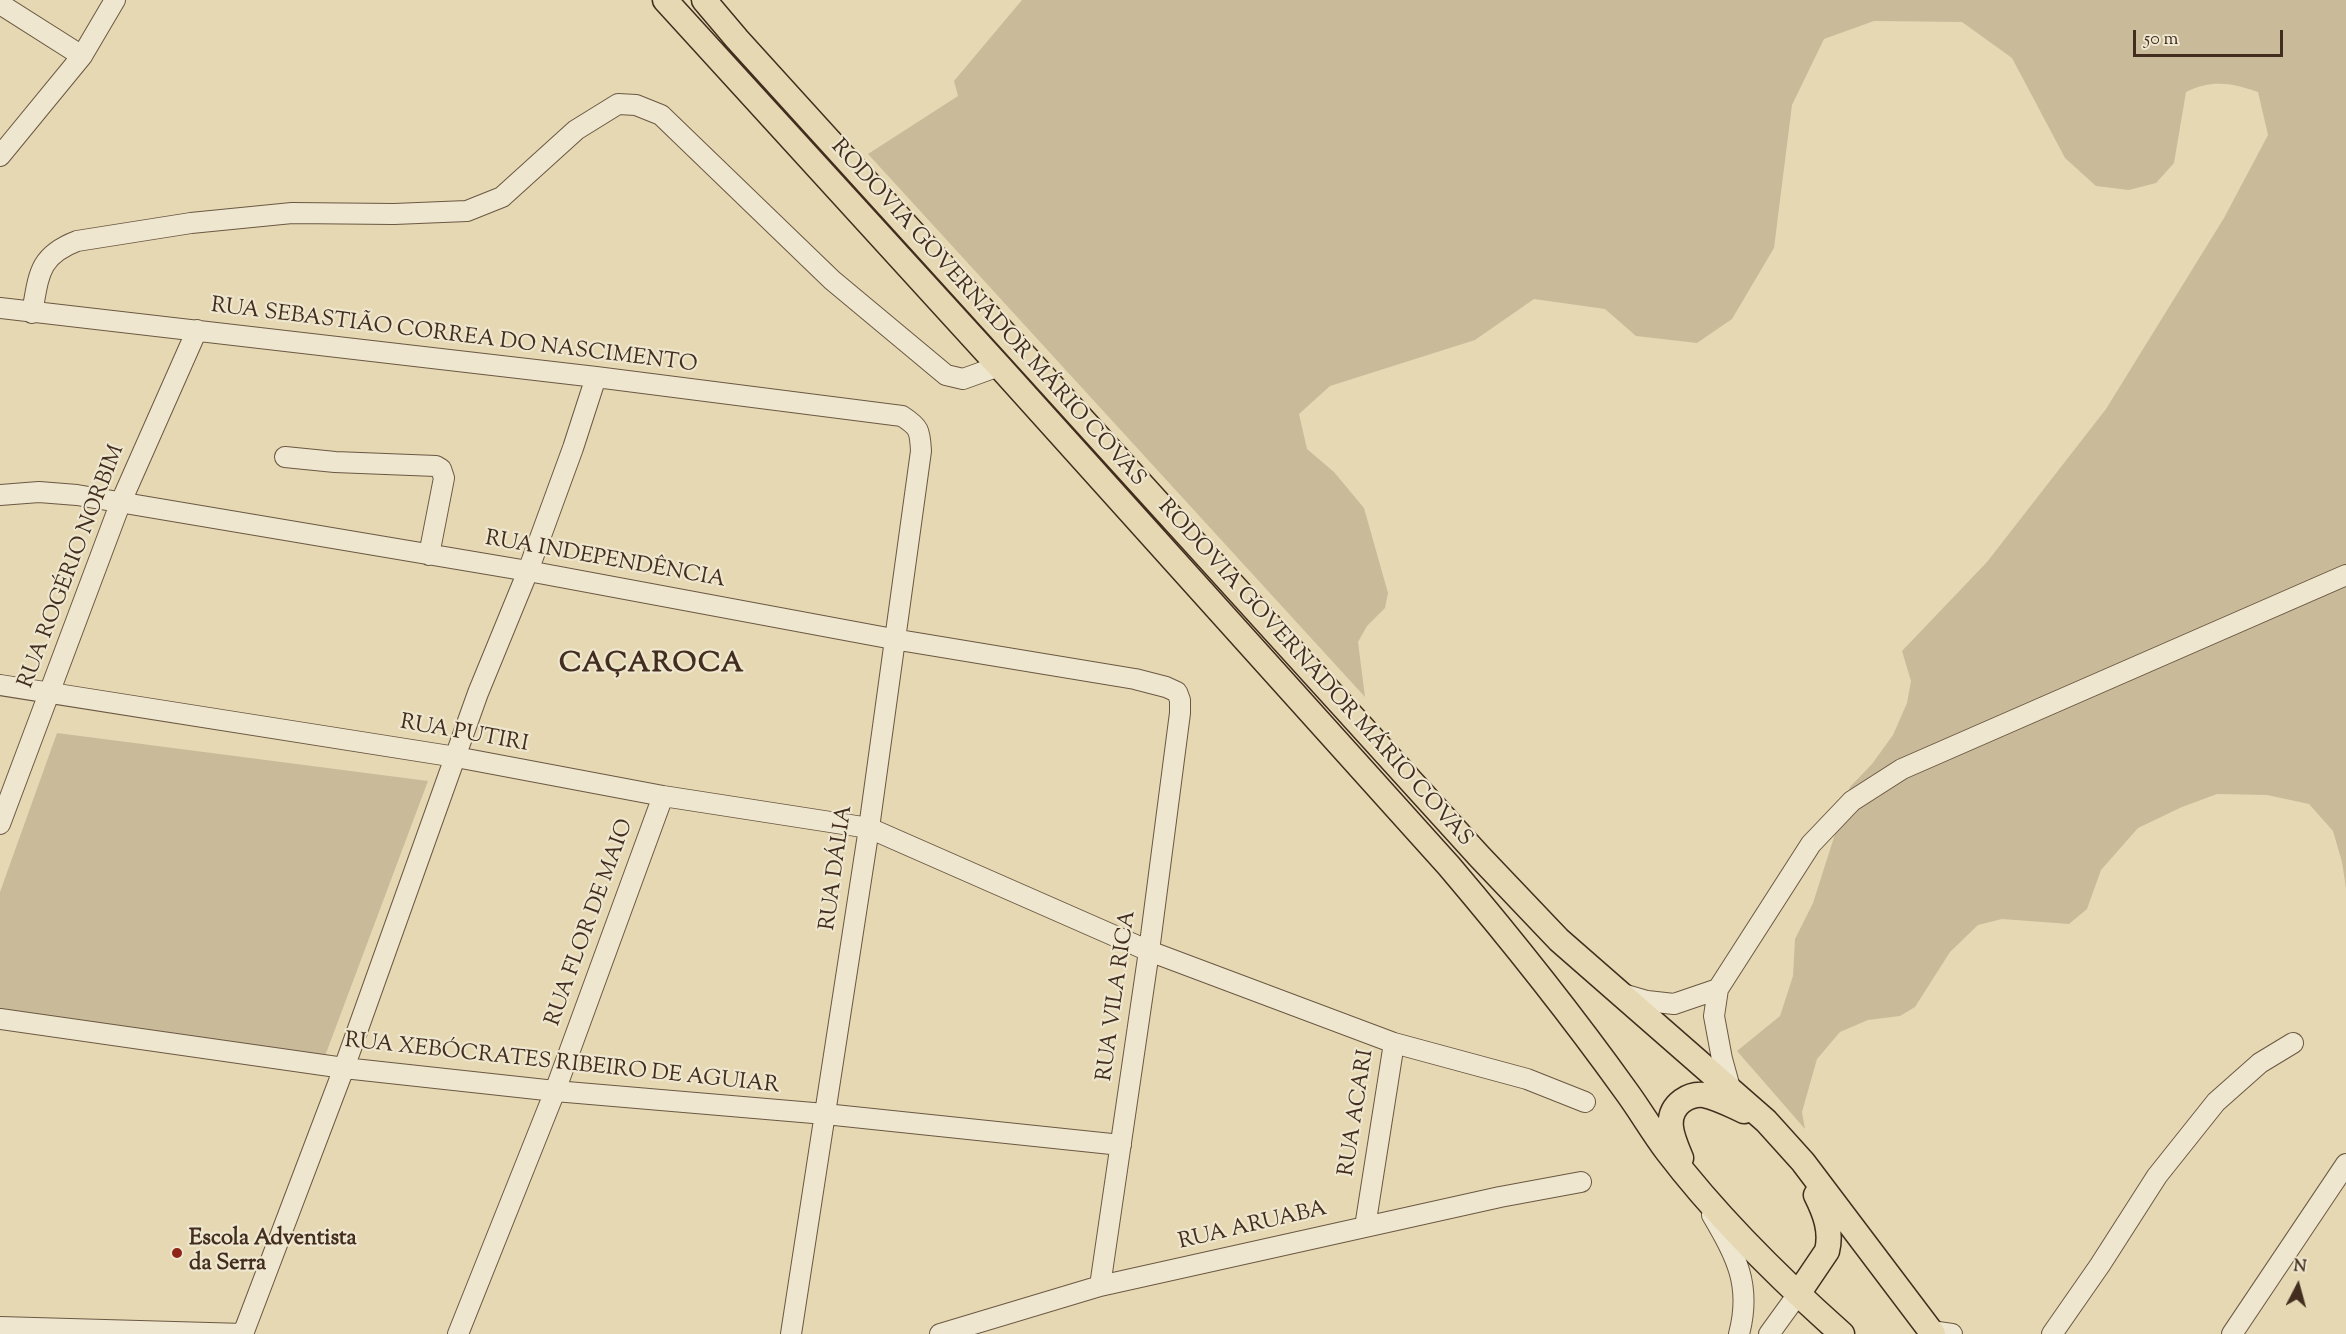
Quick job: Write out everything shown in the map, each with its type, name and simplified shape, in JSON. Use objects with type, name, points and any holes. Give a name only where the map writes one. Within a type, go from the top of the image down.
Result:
[{"type":"main road","name":"RODOVIA GOVERNADOR MÁRIO COVAS","points":[[665,0],[999,366],[1507,934],[1626,1091],[1667,1151],[1692,1181],[1750,1247],[1842,1334]]},
{"type":"main road","name":"RODOVIA GOVERNADOR MÁRIO COVAS","points":[[705,0],[737,39],[1479,856],[1559,940],[1766,1121],[1803,1162],[1939,1333]]},
{"type":"main road","points":[[1692,1181],[1673,1140],[1670,1128],[1670,1119],[1677,1105],[1689,1096],[1702,1095],[1718,1099],[1766,1121]]},
{"type":"main road","points":[[1798,1294],[1827,1251],[1829,1239],[1825,1214],[1812,1189],[1803,1162]]},
{"type":"street","points":[[0,156],[82,56],[115,0]]},
{"type":"street","points":[[0,4],[82,56]]},
{"type":"street","points":[[33,313],[43,266],[62,247],[77,240],[191,223],[292,213],[394,214],[467,211],[502,197],[576,130],[618,104],[636,105],[661,115],[832,280],[946,375],[963,380],[999,366]]},
{"type":"street","name":"RUA SEBASTIÃO CORREA DO NASCIMENTO","points":[[0,308],[596,377],[902,416]]},
{"type":"street","name":"RUA ROGÉRIO NORBIM","points":[[0,824],[120,504],[197,330]]},
{"type":"street","points":[[0,1328],[243,1334],[344,1068],[478,693],[528,571],[596,377]]},
{"type":"street","name":"RUA DÁLIA","points":[[791,1334],[869,828],[893,639],[921,451],[920,434],[915,425],[902,416]]},
{"type":"street","points":[[285,457],[335,462],[436,466],[441,469],[444,478],[429,555]]},
{"type":"street","name":"RUA INDEPENDÊNCIA","points":[[0,495],[39,492],[76,495],[528,571],[893,639],[1135,679],[1177,692],[1180,700],[1180,713]]},
{"type":"street","points":[[1730,1088],[1714,1016],[1718,989],[1811,844],[1852,801],[1902,769],[2346,575]]},
{"type":"street","name":"RUA PUTIRI","points":[[0,685],[456,757],[663,796],[869,828],[1149,951],[1394,1043],[1527,1078],[1585,1102]]},
{"type":"street","name":"RUA VILA RICA","points":[[1100,1287],[1149,951],[1180,713]]},
{"type":"street","name":"RUA FLOR DE MAIO","points":[[458,1334],[555,1091],[663,796]]},
{"type":"street","points":[[1617,992],[1647,1001],[1674,1004],[1718,989]]},
{"type":"street","name":"RUA XEBÓCRATES RIBEIRO DE AGUIAR","points":[[0,1019],[344,1068],[555,1091],[825,1114],[1121,1145]]},
{"type":"street","name":"RUA ACARI","points":[[1365,1227],[1394,1043]]},
{"type":"street","points":[[2052,1334],[2157,1176],[2216,1102],[2260,1063],[2293,1043]]},
{"type":"street","points":[[2232,1334],[2346,1164]]},
{"type":"street","points":[[1692,1181],[1732,1249],[1739,1268],[1745,1291],[1744,1315],[1739,1334]]},
{"type":"street","name":"RUA ARUABA","points":[[940,1334],[1100,1287],[1365,1227],[1581,1182]]},
{"type":"street","points":[[1769,1334],[1798,1294]]},
{"type":"shaded area","points":[[1022,0],[2346,0],[2346,888],[2342,862],[2333,831],[2309,804],[2267,795],[2217,794],[2182,807],[2138,828],[2101,870],[2087,909],[2069,924],[2002,919],[1978,925],[1950,952],[1915,1007],[1900,1016],[1868,1020],[1840,1032],[1817,1059],[1802,1112],[1805,1129],[1737,1051],[1780,1016],[1793,976],[1795,939],[1813,903],[1850,787],[1872,764],[1893,735],[1907,703],[1911,681],[1902,651],[1987,562],[2106,409],[2224,218],[2268,135],[2258,92],[2239,86],[2213,84],[2186,92],[2174,163],[2156,183],[2129,190],[2096,186],[2065,158],[2012,58],[1962,22],[1874,21],[1824,39],[1792,105],[1774,248],[1732,319],[1697,343],[1636,336],[1605,309],[1534,299],[1475,340],[1330,386],[1299,414],[1307,449],[1334,472],[1364,508],[1388,593],[1385,608],[1367,626],[1358,642],[1365,697],[868,154],[958,96],[954,81]]},
{"type":"shaded area","points":[[57,733],[428,781],[325,1056],[0,1009],[0,892]]},
{"type":"place","name":"Escola Adventista da Serra","points":[[177,1253]]},
{"type":"district","name":"CAÇAROCA","points":[[652,666]]}]
